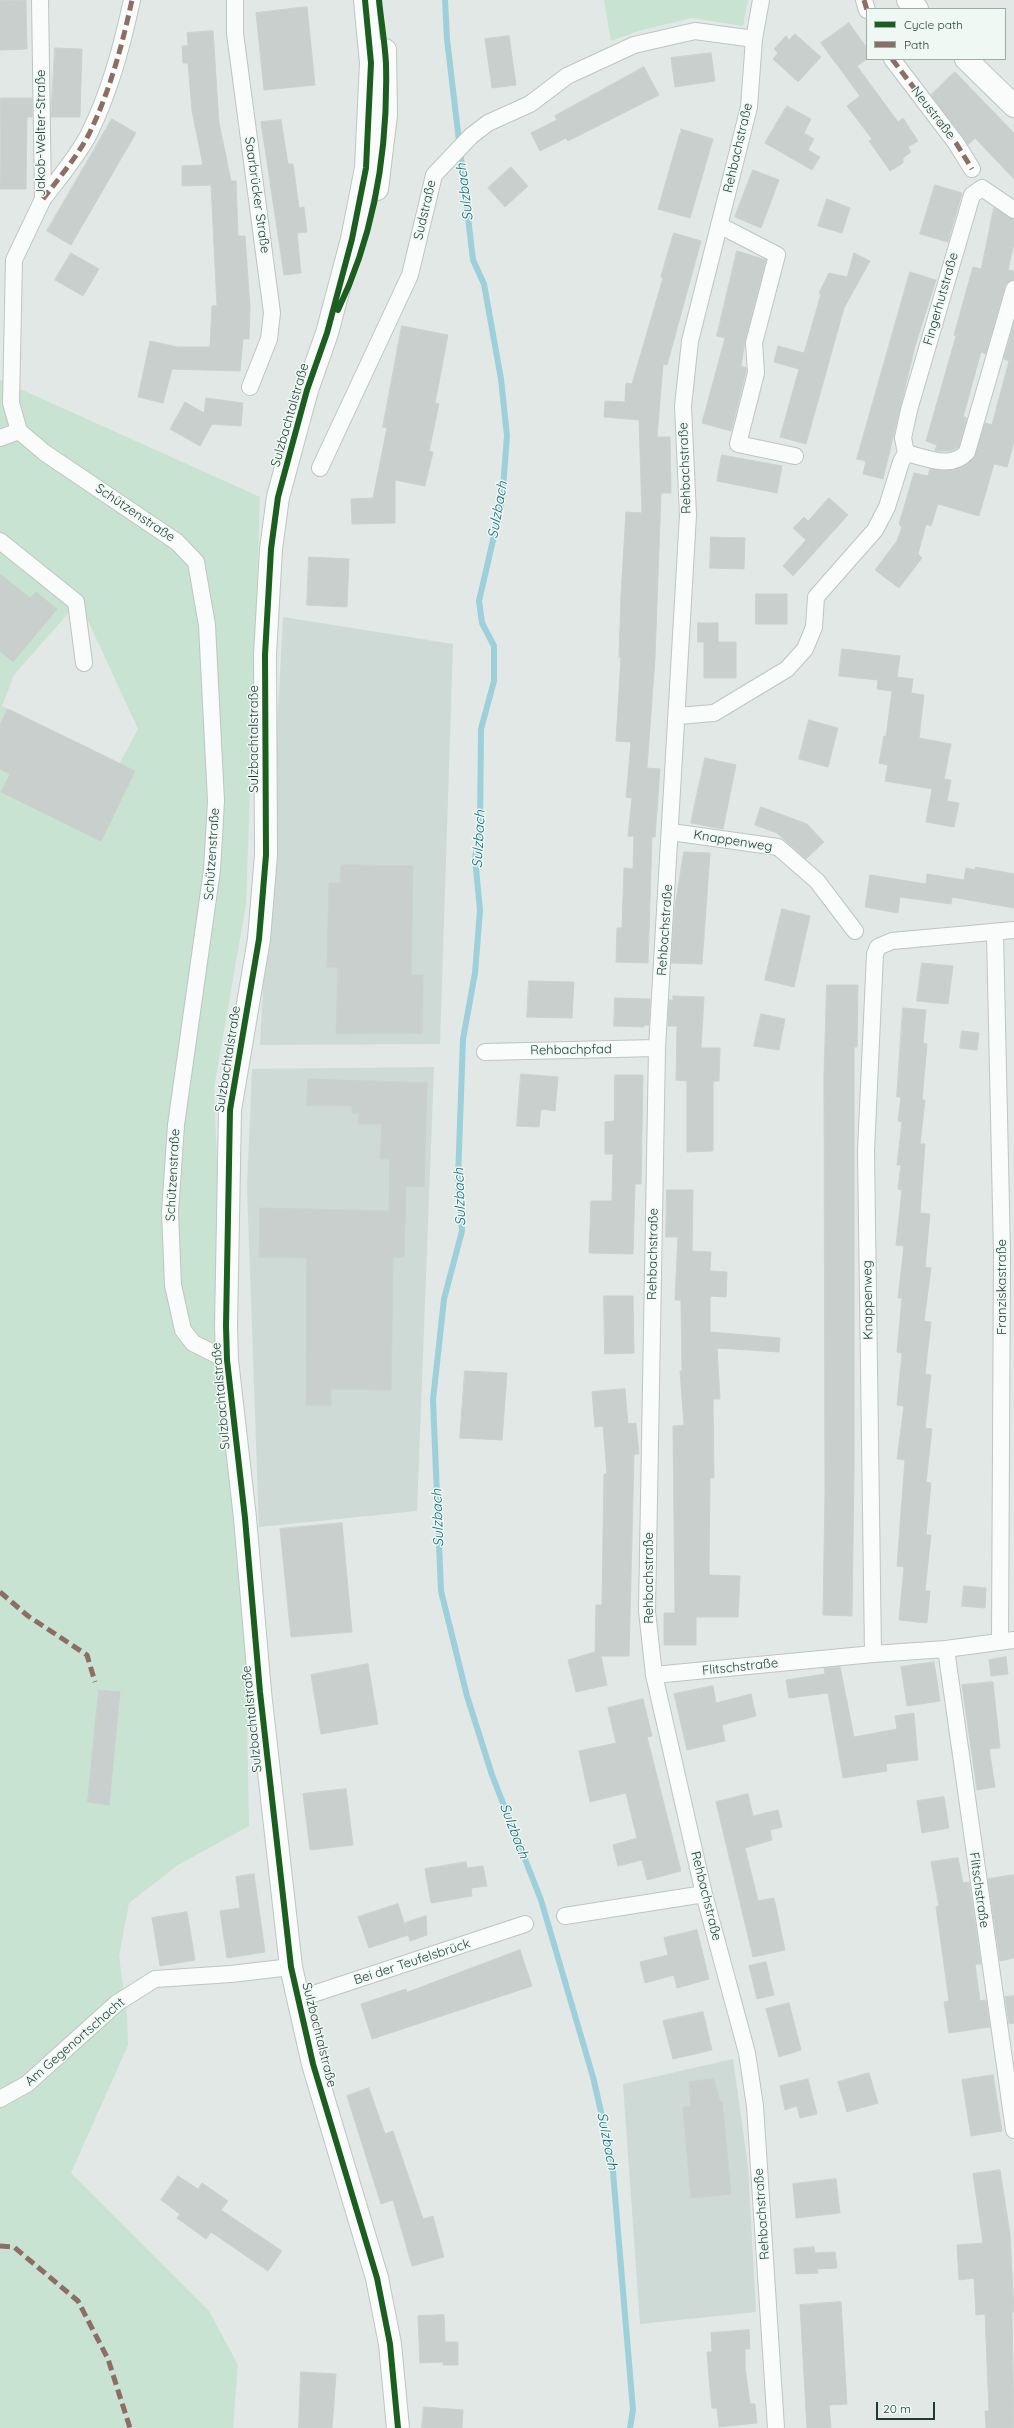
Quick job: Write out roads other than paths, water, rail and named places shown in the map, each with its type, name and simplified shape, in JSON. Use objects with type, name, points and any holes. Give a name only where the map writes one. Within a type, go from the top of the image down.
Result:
[{"type":"main road","name":"Sulzbachtalstraße","points":[[365,0],[371,63],[366,168],[352,239],[327,333],[307,390],[278,497],[270,550],[265,655],[266,855],[259,939],[230,1110],[226,1360],[291,1967],[313,2064],[377,2278],[390,2344],[398,2428]]},
{"type":"main road","name":"Sulzbachtalstraße","points":[[327,333],[354,278],[373,209],[381,170],[386,115],[386,85],[379,0]]},
{"type":"main road","points":[[908,0],[916,8]]},
{"type":"main road","points":[[967,60],[1014,106]]},
{"type":"street","name":"Jakob-Welter-Straße","points":[[19,431],[11,403],[7,259],[43,199],[40,0]]},
{"type":"street","points":[[43,199],[71,163],[89,134],[115,72],[132,0]]},
{"type":"street","name":"Saarbrücker Straße","points":[[235,0],[235,33],[272,313],[269,339],[250,386]]},
{"type":"street","name":"Rehbachstraße","points":[[761,0],[754,39],[749,107],[690,341],[683,406],[688,515],[678,716],[657,1048],[647,1611],[654,1675],[704,1894],[747,2054],[755,2106],[776,2428]]},
{"type":"street","name":"Sudstraße","points":[[320,468],[410,275],[434,175],[471,136],[488,123],[530,104],[567,76],[634,45],[695,32],[754,39]]},
{"type":"street","name":"Neustraße","points":[[893,60],[952,136],[972,169]]},
{"type":"street","name":"Fingerhutstraße","points":[[678,716],[714,714],[787,669],[805,649],[814,627],[816,597],[875,530],[887,507],[901,462],[906,453],[903,438],[909,410],[972,195],[982,188],[1014,210]]},
{"type":"street","points":[[719,225],[777,255],[754,343],[756,373],[738,444],[795,456]]},
{"type":"street","points":[[906,453],[949,463],[960,460],[967,452],[1014,289]]},
{"type":"street","points":[[0,438],[19,431]]},
{"type":"street","name":"Schützenstraße","points":[[19,431],[44,453],[177,542],[196,562],[207,625],[216,801],[212,870],[176,1125],[170,1212],[173,1285],[183,1330],[193,1343],[226,1360]]},
{"type":"street","points":[[0,541],[76,602],[84,663]]},
{"type":"street","name":"Knappenweg","points":[[671,832],[778,847],[817,881],[855,931]]},
{"type":"street","points":[[995,933],[1014,930]]},
{"type":"street","name":"Knappenweg","points":[[873,1654],[866,1151],[875,954],[878,947],[892,940],[995,933]]},
{"type":"street","name":"Franziskastraße","points":[[995,933],[1002,1254],[1007,1641]]},
{"type":"street","name":"Rehbachpfad","points":[[485,1052],[657,1048]]},
{"type":"street","name":"Flitschstraße","points":[[654,1675],[873,1654],[946,1649],[1007,1641]]},
{"type":"street","name":"Flitschstraße","points":[[946,1649],[1014,2130]]},
{"type":"street","points":[[565,1916],[704,1894]]},
{"type":"street","name":"Bei der Teufelsbrück","points":[[298,1999],[525,1924]]},
{"type":"street","name":"Am Gegenortschacht","points":[[0,2099],[26,2084],[117,2003],[155,1979],[232,1974],[291,1967]]},
{"type":"waterway","name":"Sulzbach","points":[[445,0],[447,39],[473,260],[484,284],[501,379],[507,436],[502,501],[479,601],[482,623],[494,646],[494,681],[481,729],[480,831],[475,858],[480,910],[475,973],[463,1039],[458,1178],[462,1231],[444,1299],[433,1400],[441,1591],[467,1696],[492,1775],[541,1900],[593,2077],[612,2160],[633,2410],[630,2428]]}]
